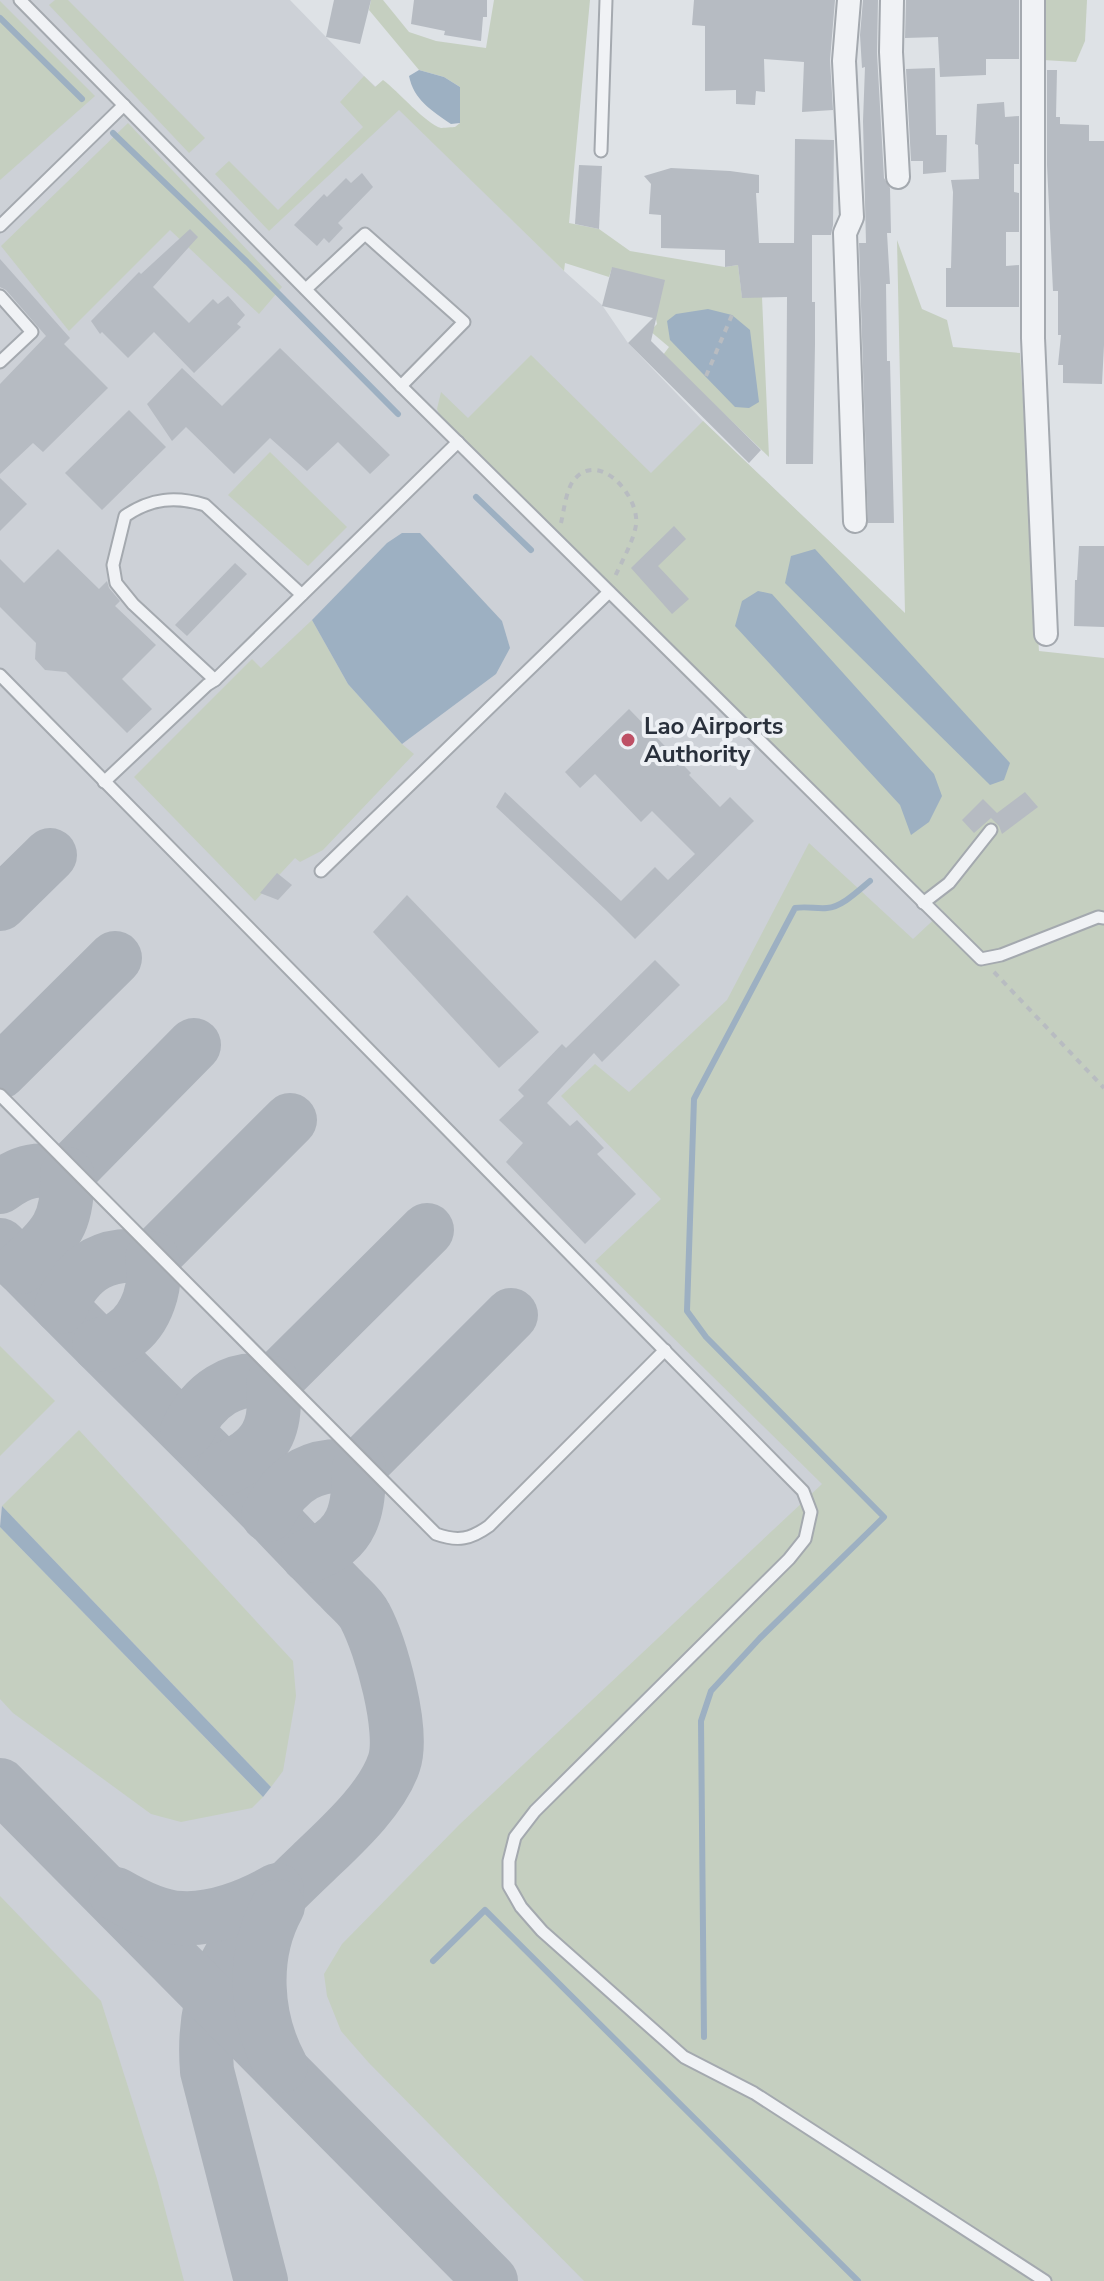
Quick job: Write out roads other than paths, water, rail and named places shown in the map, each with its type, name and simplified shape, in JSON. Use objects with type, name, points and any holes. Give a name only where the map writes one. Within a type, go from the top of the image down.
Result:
[{"type":"street","points":[[849,0],[844,61],[852,217],[845,233],[855,521]]},
{"type":"street","points":[[892,0],[891,52],[898,177]]},
{"type":"street","points":[[1033,0],[1033,338],[1046,634]]},
{"type":"lane","points":[[20,0],[401,386],[981,959],[1001,955],[1098,917],[1104,918]]},
{"type":"lane","points":[[601,151],[606,0]]},
{"type":"lane","points":[[0,226],[124,105]]},
{"type":"lane","points":[[306,289],[365,234],[464,322],[401,386]]},
{"type":"lane","points":[[0,296],[32,332],[0,362]]},
{"type":"lane","points":[[104,782],[215,680],[458,442]]},
{"type":"lane","points":[[215,680],[133,604],[116,583],[113,565],[125,516],[137,508],[163,499],[188,500],[205,505],[302,595]]},
{"type":"lane","points":[[321,871],[609,592]]},
{"type":"lane","points":[[0,675],[803,1491],[811,1512],[805,1539],[789,1559],[535,1811],[515,1837],[509,1861],[509,1886],[521,1907],[542,1931],[684,2057],[754,2093],[1045,2281]]},
{"type":"lane","points":[[923,903],[949,883],[991,830]]},
{"type":"lane","points":[[0,1095],[436,1534],[465,1540],[478,1535],[665,1350]]},
{"type":"water","points":[[419,70],[444,77],[460,87],[460,123],[451,124],[419,98],[409,76]]},
{"type":"water","points":[[708,309],[732,315],[750,330],[759,402],[749,408],[735,407],[670,340],[667,321],[676,314]]},
{"type":"water","points":[[402,533],[420,533],[502,621],[510,648],[496,674],[402,744],[348,684],[312,620],[387,543]]},
{"type":"water","points":[[815,549],[1010,763],[1004,780],[990,785],[785,583],[791,556]]},
{"type":"water","points":[[758,591],[772,594],[934,774],[942,796],[929,822],[911,835],[900,805],[735,626],[742,601]]},
{"type":"water","points":[[2,1506],[271,1787],[263,1797],[0,1527]]},
{"type":"waterway","points":[[0,18],[82,99]]},
{"type":"waterway","points":[[113,133],[398,414]]},
{"type":"waterway","points":[[476,497],[531,550]]},
{"type":"waterway","points":[[704,2037],[701,1721],[711,1691],[760,1638],[884,1517],[706,1337],[687,1311],[694,1099],[795,908],[833,907],[850,898],[870,881]]},
{"type":"waterway","points":[[433,1961],[485,1910],[858,2281]]},
{"type":"place","name":"Lao Airports Authority","points":[[628,740]]}]
